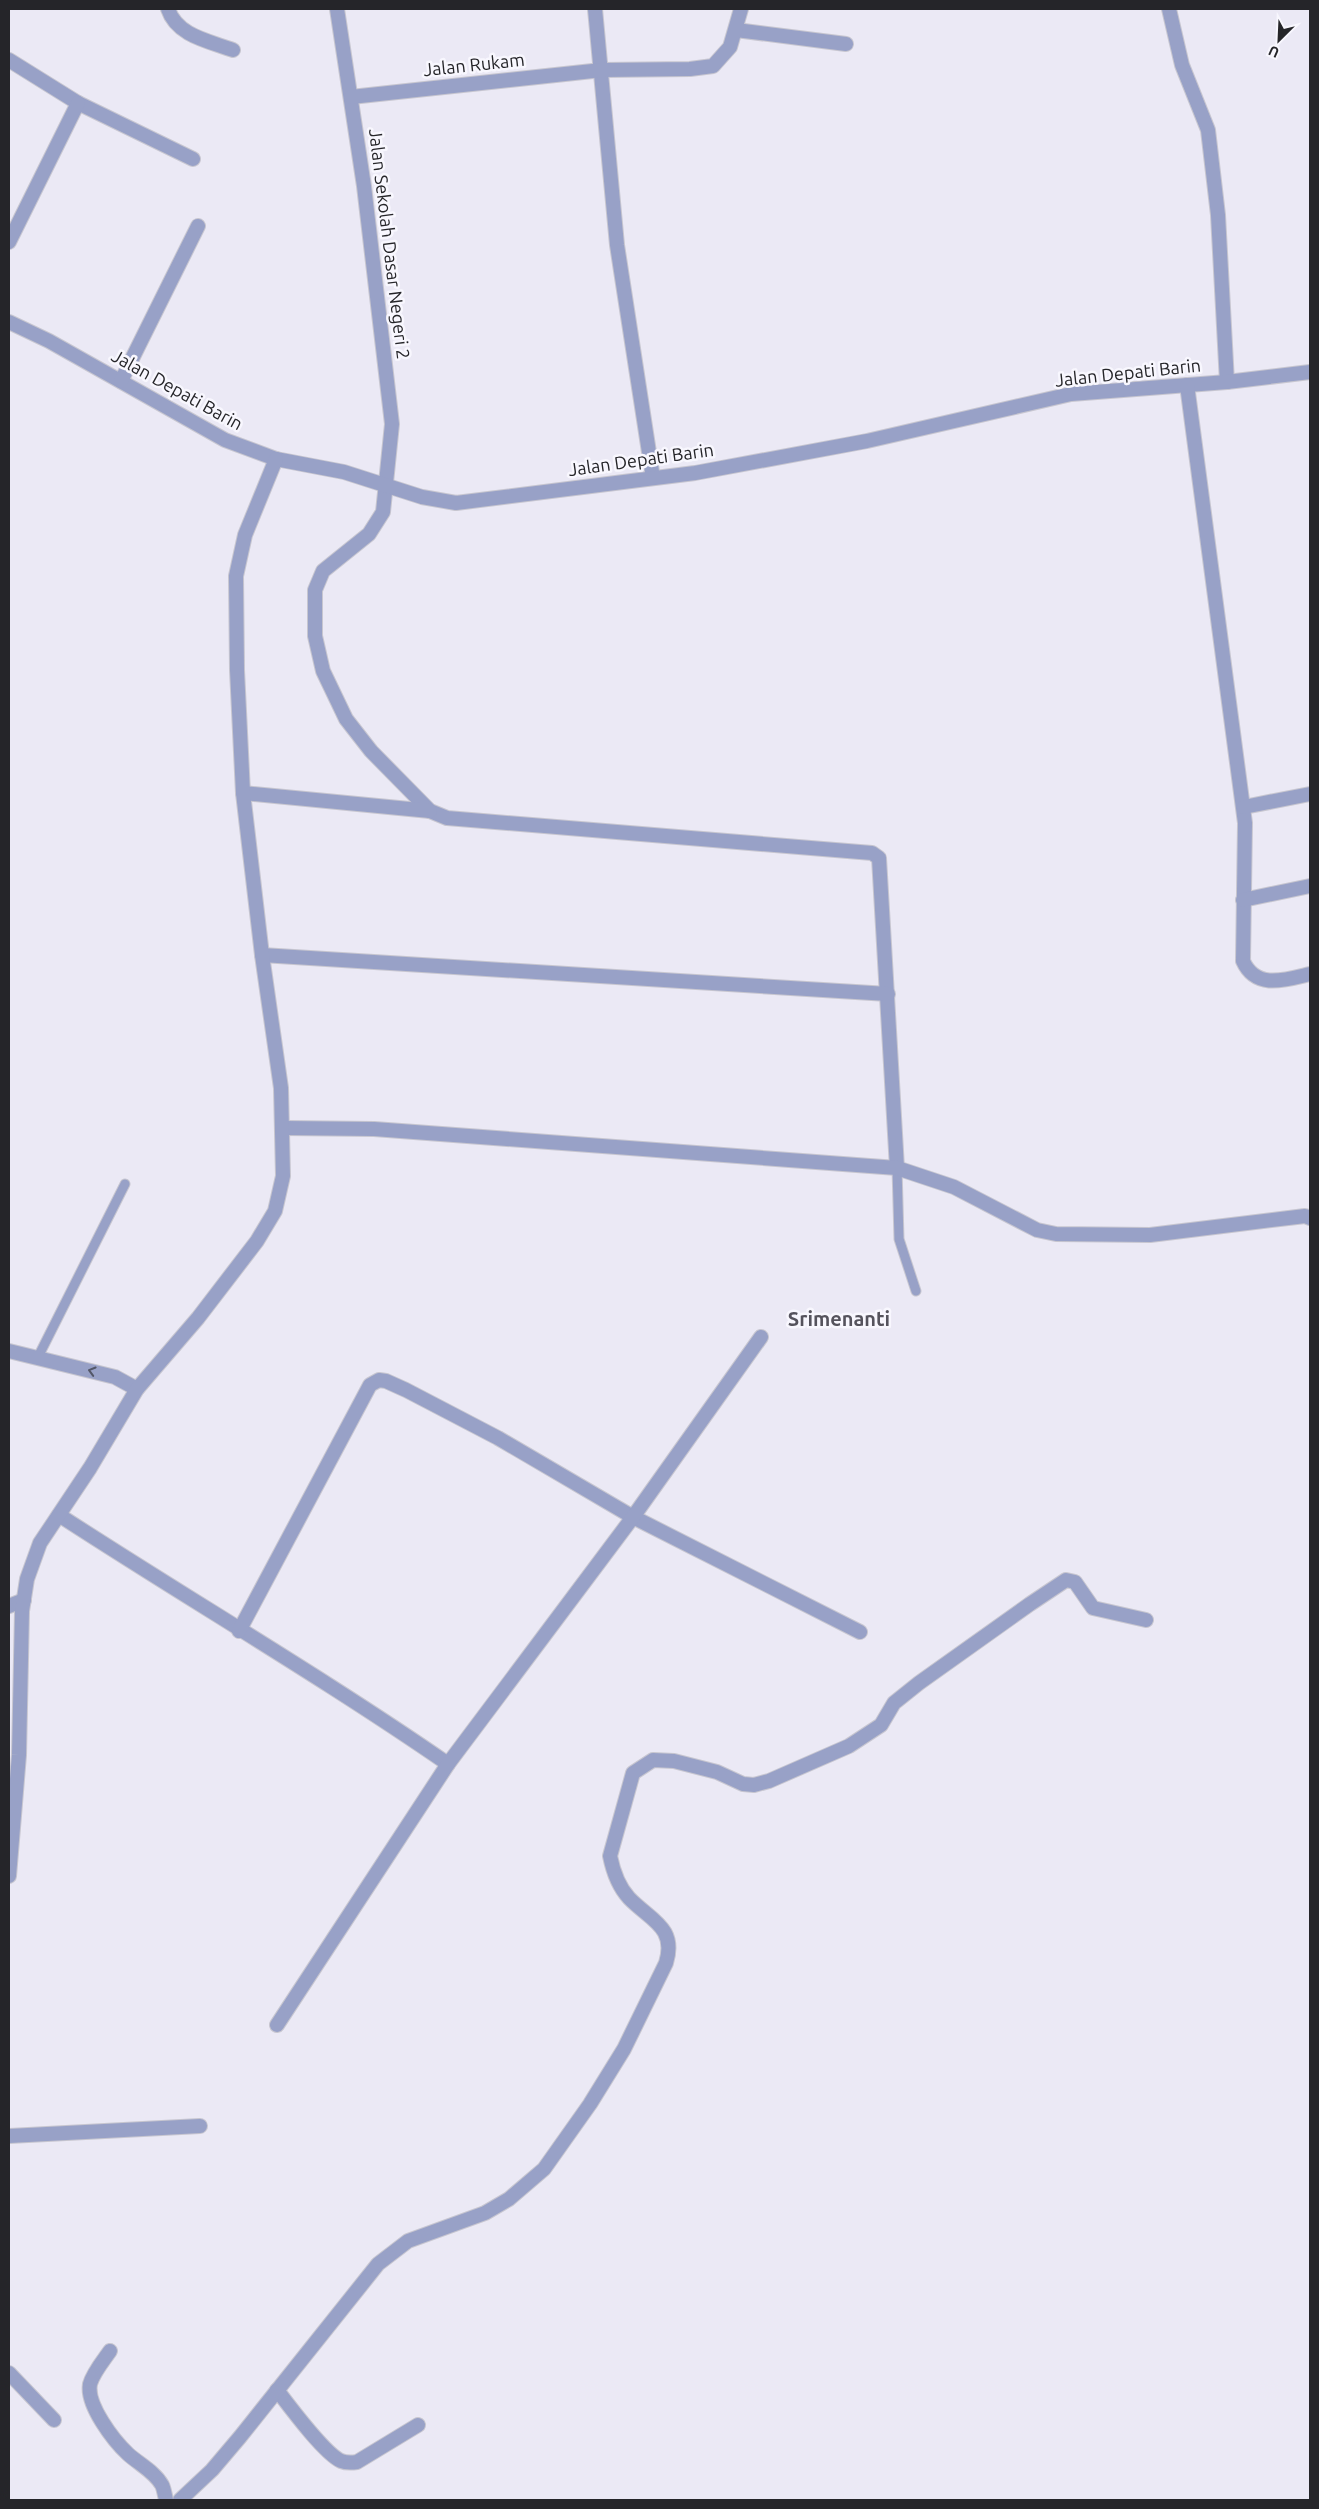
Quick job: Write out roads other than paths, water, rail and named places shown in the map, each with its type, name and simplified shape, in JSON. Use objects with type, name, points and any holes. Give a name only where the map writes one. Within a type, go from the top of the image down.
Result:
[{"type":"street","points":[[168,9],[171,16],[183,30],[233,50]]},
{"type":"street","name":"Jalan Sekolah Dasar Negeri 2","points":[[337,9],[364,186],[392,424],[385,484],[384,512],[369,534],[323,571],[318,581],[314,610],[315,636],[323,670],[346,720],[371,750],[430,811]]},
{"type":"street","points":[[595,9],[618,245],[653,478]]},
{"type":"street","name":"Jalan Rukam","points":[[351,97],[602,70],[690,69],[713,66],[730,47],[741,9]]},
{"type":"street","points":[[1169,9],[1182,65],[1208,130],[1218,215],[1227,382]]},
{"type":"street","points":[[736,30],[846,44]]},
{"type":"street","points":[[9,60],[78,103],[193,159]]},
{"type":"street","points":[[9,242],[78,103]]},
{"type":"street","points":[[121,381],[198,226]]},
{"type":"street","name":"Jalan Depati Barin","points":[[9,322],[50,341],[225,440],[276,459],[344,472],[422,496],[456,502],[695,473],[867,441],[1071,394],[1227,382],[1310,372]]},
{"type":"street","points":[[1187,385],[1244,807],[1243,962],[1248,972],[1260,980],[1274,981],[1310,974]]},
{"type":"street","points":[[9,1876],[20,1755],[20,1656],[24,1600],[27,1579],[40,1543],[137,1389],[198,1318],[257,1241],[275,1211],[284,1176],[284,1128],[281,1088],[262,955],[243,793],[237,670],[236,576],[245,535],[276,459]]},
{"type":"street","points":[[243,793],[430,811],[447,818],[876,854],[881,861],[897,1168]]},
{"type":"street","points":[[1244,807],[1310,794]]},
{"type":"street","points":[[1243,900],[1310,886]]},
{"type":"street","points":[[262,955],[888,994]]},
{"type":"street","points":[[284,1128],[374,1129],[897,1168],[954,1187],[1037,1230],[1056,1234],[1150,1235],[1305,1216],[1310,1218]]},
{"type":"street","points":[[276,2025],[448,1764],[633,1517],[761,1337]]},
{"type":"street","points":[[9,1351],[115,1377],[137,1389]]},
{"type":"street","points":[[239,1631],[370,1385],[379,1380],[406,1390],[498,1438],[633,1517],[860,1632]]},
{"type":"street","points":[[59,1515],[239,1631],[394,1727],[448,1764]]},
{"type":"street","points":[[180,2500],[212,2470],[372,2272],[393,2252],[423,2235],[486,2213],[509,2199],[544,2169],[590,2104],[624,2048],[666,1963],[670,1949],[661,1927],[622,1890],[610,1856],[633,1774],[653,1760],[674,1761],[717,1772],[743,1784],[754,1785],[769,1781],[840,1750],[881,1725],[894,1703],[920,1683],[1066,1580],[1075,1582],[1093,1608],[1146,1620]]},
{"type":"street","points":[[9,1606],[24,1600]]},
{"type":"street","points":[[9,2136],[200,2126]]},
{"type":"street","points":[[110,2351],[92,2378],[90,2386],[92,2403],[112,2435],[126,2452],[152,2473],[163,2486],[166,2500]]},
{"type":"street","points":[[9,2373],[54,2420]]},
{"type":"street","points":[[277,2390],[301,2421],[336,2458],[349,2464],[356,2462],[418,2425]]},
{"type":"lane","points":[[897,1168],[899,1239],[916,1291]]},
{"type":"lane","points":[[38,1358],[125,1184]]},
{"type":"district","name":"Srimenanti","points":[[839,1319]]}]
